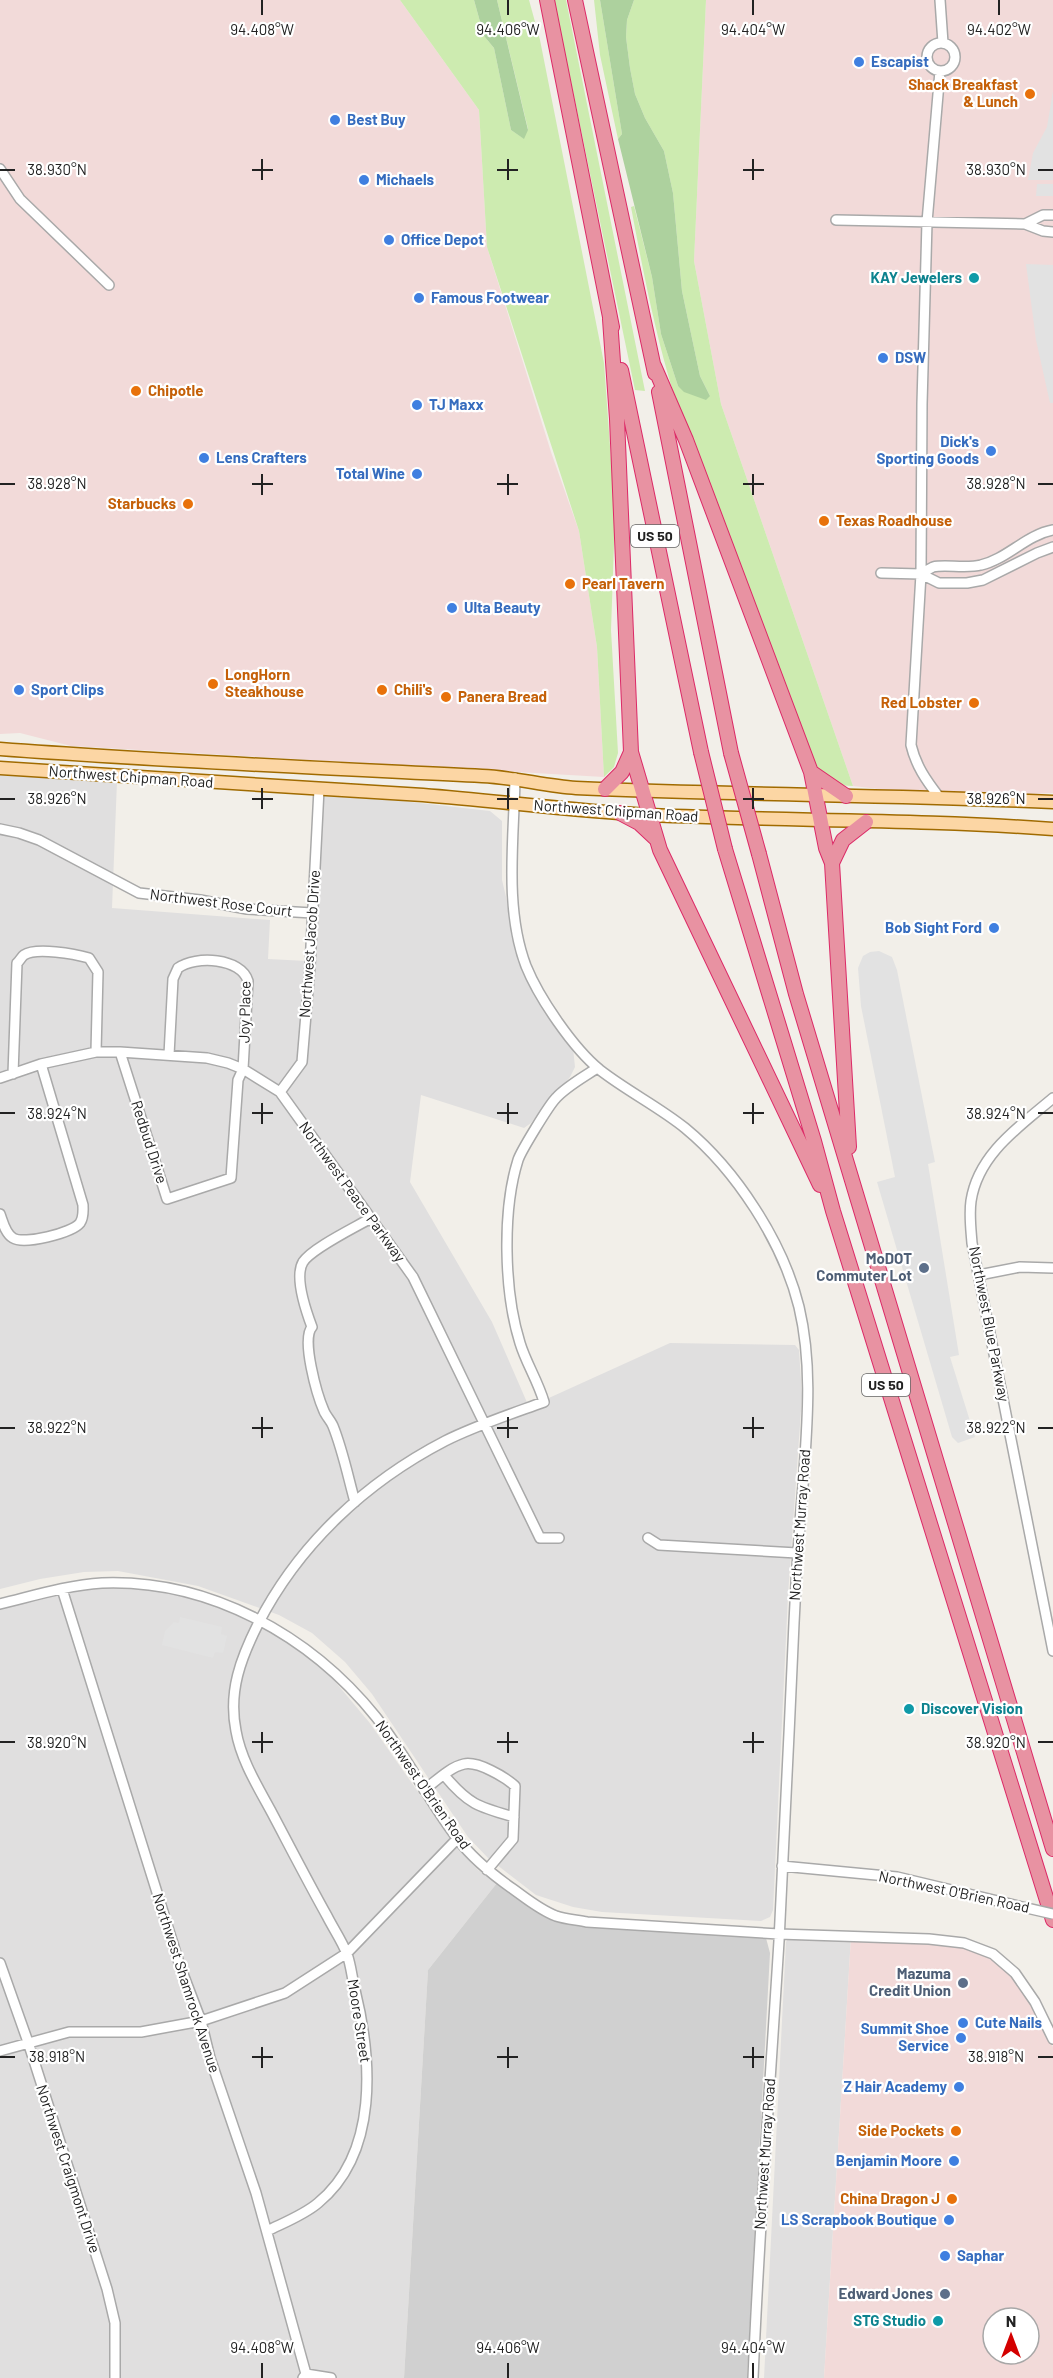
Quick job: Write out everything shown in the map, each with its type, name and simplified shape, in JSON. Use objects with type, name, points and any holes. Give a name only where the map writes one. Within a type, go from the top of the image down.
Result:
[{"type":"highway","name":"US 50","points":[[547,0],[610,319],[701,752],[725,849],[833,1211],[1053,1920]]},
{"type":"highway","name":"US 50","points":[[575,0],[654,366],[732,753],[796,994],[1053,1849]]},
{"type":"highway","points":[[580,24],[583,0]]},
{"type":"highway","points":[[610,319],[617,419],[631,752],[657,839],[785,1117],[833,1211]]},
{"type":"highway","points":[[654,366],[686,440],[811,772],[814,796],[822,822],[826,848],[832,863],[844,1097],[852,1178]]},
{"type":"highway","points":[[604,789],[622,772],[631,752]]},
{"type":"highway","points":[[811,772],[846,796]]},
{"type":"highway","points":[[620,813],[639,823],[657,839]]},
{"type":"highway","points":[[832,863],[843,840],[866,822]]},
{"type":"main road","name":"Northwest Chipman Road","points":[[0,749],[355,771],[515,778],[571,788],[1053,802]]},
{"type":"main road","name":"Northwest Chipman Road","points":[[0,768],[514,803],[648,815],[822,822],[962,822],[1053,829]]},
{"type":"main road","points":[[319,789],[329,779],[355,771]]},
{"type":"street","points":[[940,0],[943,43]]},
{"type":"street","points":[[943,43],[951,48],[955,56],[949,68],[940,71],[929,64],[927,56],[934,45],[943,43]]},
{"type":"street","points":[[939,797],[924,777],[915,760],[911,745],[921,574],[922,404],[927,222],[940,71]]},
{"type":"street","points":[[0,169],[20,199],[109,285]]},
{"type":"street","points":[[1025,224],[1043,215],[1053,215]]},
{"type":"street","points":[[836,220],[1025,224],[1053,232]]},
{"type":"street","points":[[921,574],[934,567],[962,568],[981,565],[996,560],[1027,539],[1053,530]]},
{"type":"street","points":[[881,573],[921,574],[939,583],[967,583],[983,580],[1053,547]]},
{"type":"street","name":"Northwest Murray Road","points":[[515,778],[513,895],[517,933],[526,968],[560,1025],[597,1068],[683,1126],[715,1155],[752,1203],[788,1273],[799,1307],[809,1387],[797,1553],[783,1866],[753,2378]]},
{"type":"street","name":"Northwest Jacob Drive","points":[[280,1092],[302,1062],[319,789]]},
{"type":"street","name":"Northwest Rose Court","points":[[0,830],[19,832],[39,840],[139,893],[200,900],[247,909],[312,913]]},
{"type":"street","points":[[13,1074],[17,963],[24,955],[34,952],[73,954],[89,958],[98,972],[96,1052]]},
{"type":"street","name":"Joy Place","points":[[169,1055],[175,973],[178,968],[189,962],[229,963],[242,969],[249,981],[243,1069]]},
{"type":"street","name":"Northwest Peace Parkway","points":[[0,1078],[41,1064],[96,1052],[120,1052],[207,1058],[243,1069],[280,1092],[413,1277],[540,1538],[560,1538]]},
{"type":"street","name":"Redbud Drive","points":[[120,1052],[167,1199],[231,1178],[238,1080],[243,1069]]},
{"type":"street","points":[[0,1214],[4,1226],[13,1238],[30,1241],[74,1228],[84,1214],[41,1064]]},
{"type":"street","name":"Moore Street","points":[[267,2231],[317,2204],[337,2184],[351,2162],[365,2106],[368,2059],[361,2013],[346,1953],[252,1776],[235,1730],[235,1687],[242,1656],[261,1619],[292,1569],[325,1528],[355,1502],[393,1472],[446,1441],[544,1402],[539,1385],[520,1344],[513,1313],[506,1241],[512,1192],[518,1159],[556,1097],[597,1068]]},
{"type":"street","name":"Northwest Blue Parkway","points":[[1053,1098],[1003,1140],[985,1164],[976,1182],[971,1202],[972,1243],[1053,1651]]},
{"type":"street","points":[[355,1502],[333,1424],[324,1412],[316,1383],[307,1343],[308,1331],[312,1327],[303,1300],[300,1272],[304,1262],[317,1250],[371,1218]]},
{"type":"street","points":[[979,1275],[1020,1267],[1053,1268]]},
{"type":"street","points":[[648,1538],[659,1545],[797,1553]]},
{"type":"street","name":"Northwest O'Brien Road","points":[[0,1604],[62,1589],[101,1583],[162,1587],[206,1597],[261,1619],[333,1670],[377,1718],[457,1839],[487,1870],[531,1902],[556,1916],[587,1922],[779,1934],[929,1939],[964,1944],[993,1954],[1015,1973],[1035,2001],[1053,2039]]},
{"type":"street","name":"Northwest Shamrock Avenue","points":[[62,1589],[180,1965],[201,2021],[210,2058],[267,2231],[305,2376]]},
{"type":"street","points":[[424,1790],[463,1764],[474,1764],[507,1779],[515,1786],[513,1839],[487,1870]]},
{"type":"street","points":[[444,1775],[463,1796],[479,1807],[514,1817]]},
{"type":"street","points":[[0,2051],[69,2032],[141,2032],[201,2021],[285,1993],[346,1953],[457,1839]]},
{"type":"street","name":"Northwest O'Brien Road","points":[[783,1866],[897,1877],[1053,1914]]},
{"type":"street","name":"Northwest Craigmont Drive","points":[[0,1963],[28,2042],[107,2289],[115,2323],[115,2378]]},
{"type":"street","points":[[305,2376],[331,2378]]},
{"type":"shaded area","points":[[0,0],[400,0],[479,110],[487,247],[551,452],[579,531],[597,647],[604,777],[71,746],[20,733],[0,734]]},
{"type":"shaded area","points":[[706,0],[1053,0],[1053,793],[946,797],[853,786],[721,404],[694,261]]},
{"type":"shaded area","points":[[1053,91],[1053,180],[1028,180],[1033,153],[1047,127]]},
{"type":"shaded area","points":[[1037,184],[1053,184],[1053,196],[1036,196]]},
{"type":"shaded area","points":[[1026,264],[1053,265],[1053,403],[1050,403],[1036,340]]},
{"type":"shaded area","points":[[0,774],[117,781],[112,908],[270,920],[268,959],[307,961],[324,796],[402,801],[490,811],[502,821],[502,880],[523,969],[537,998],[573,1048],[575,1067],[570,1077],[531,1123],[524,1128],[421,1095],[410,1182],[492,1322],[529,1407],[670,1343],[795,1345],[799,1350],[802,1396],[788,1595],[773,1910],[770,1917],[761,1921],[602,1912],[573,1907],[536,1895],[488,1858],[468,1837],[372,1694],[345,1662],[312,1633],[279,1615],[198,1586],[118,1571],[84,1572],[40,1579],[0,1589]]},
{"type":"shaded area","name":"MoDOT Commuter Lot","points":[[879,951],[892,957],[897,970],[935,1162],[928,1164],[959,1355],[950,1357],[975,1437],[958,1443],[952,1437],[877,1182],[895,1177],[861,1006],[858,968],[863,956]]},
{"type":"shaded area","points":[[98,1584],[137,1586],[220,1603],[308,1653],[369,1722],[456,1846],[478,1870],[497,1883],[428,1970],[404,2378],[0,2378],[0,1604]]},
{"type":"shaded area","points":[[180,1617],[222,1627],[221,1634],[227,1636],[223,1653],[215,1652],[213,1658],[162,1645],[165,1631],[174,1622],[179,1623]]},
{"type":"shaded area","points":[[497,1883],[562,1918],[766,1938],[770,1953],[747,2378],[404,2378],[428,1970]]},
{"type":"shaded area","points":[[789,1937],[851,1937],[824,2378],[764,2378],[786,1942]]},
{"type":"shaded area","points":[[851,1937],[951,1943],[981,1949],[1014,1978],[1029,2000],[1053,2047],[1053,2378],[824,2378]]},
{"type":"green space","points":[[400,0],[474,0],[484,36],[494,48],[511,130],[523,138],[528,129],[497,0],[529,0],[540,40],[604,363],[615,516],[611,630],[618,753],[614,767],[604,777],[597,647],[579,531],[487,247],[479,110]]},
{"type":"green space","points":[[474,0],[497,0],[528,130],[524,139],[511,130],[494,48],[484,36]]},
{"type":"green space","points":[[554,0],[566,0],[645,391],[635,390]]},
{"type":"green space","points":[[594,0],[600,0],[622,134],[618,139],[600,55]]},
{"type":"green space","points":[[600,0],[634,0],[627,20],[626,37],[630,68],[635,94],[645,118],[664,151],[673,193],[682,291],[700,376],[710,396],[706,400],[684,392],[678,386],[661,334],[652,277],[618,139],[622,134]]},
{"type":"green space","points":[[634,0],[706,0],[694,261],[721,404],[853,786],[835,785],[814,765],[667,372],[640,255],[631,207],[634,206],[652,277],[661,334],[678,386],[710,396],[700,376],[682,291],[673,193],[664,151],[645,118],[635,94],[630,68],[626,37],[627,20]]},
{"type":"place","name":"Escapist","points":[[859,62]]},
{"type":"place","name":"Shack Breakfast & Lunch","points":[[1030,94]]},
{"type":"place","name":"Best Buy","points":[[335,120]]},
{"type":"place","name":"Michaels","points":[[364,180]]},
{"type":"place","name":"Office Depot","points":[[389,240]]},
{"type":"place","name":"KAY Jewelers","points":[[974,278]]},
{"type":"place","name":"Famous Footwear","points":[[419,298]]},
{"type":"place","name":"DSW","points":[[883,358]]},
{"type":"place","name":"Chipotle","points":[[136,391]]},
{"type":"place","name":"TJ Maxx","points":[[417,405]]},
{"type":"place","name":"Dick's Sporting Goods","points":[[991,451]]},
{"type":"place","name":"Lens Crafters","points":[[204,458]]},
{"type":"place","name":"Total Wine","points":[[417,474]]},
{"type":"place","name":"Starbucks","points":[[188,504]]},
{"type":"place","name":"Texas Roadhouse","points":[[824,521]]},
{"type":"place","name":"Pearl Tavern","points":[[570,584]]},
{"type":"place","name":"Ulta Beauty","points":[[452,608]]},
{"type":"place","name":"LongHorn Steakhouse","points":[[213,684]]},
{"type":"place","name":"Sport Clips","points":[[19,690]]},
{"type":"place","name":"Chili's","points":[[382,690]]},
{"type":"place","name":"Panera Bread","points":[[446,697]]},
{"type":"place","name":"Red Lobster","points":[[974,703]]},
{"type":"place","name":"Bob Sight Ford","points":[[994,928]]},
{"type":"place","name":"MoDOT Commuter Lot","points":[[924,1268]]},
{"type":"place","name":"Discover Vision","points":[[909,1709]]},
{"type":"place","name":"Mazuma Credit Union","points":[[963,1983]]},
{"type":"place","name":"Cute Nails","points":[[963,2023]]},
{"type":"place","name":"Summit Shoe Service","points":[[961,2038]]},
{"type":"place","name":"Z Hair Academy","points":[[959,2087]]},
{"type":"place","name":"Side Pockets","points":[[956,2131]]},
{"type":"place","name":"Benjamin Moore","points":[[954,2161]]},
{"type":"place","name":"China Dragon J","points":[[952,2199]]},
{"type":"place","name":"LS Scrapbook Boutique","points":[[949,2220]]},
{"type":"place","name":"Saphar","points":[[945,2256]]},
{"type":"place","name":"Edward Jones","points":[[945,2294]]},
{"type":"place","name":"STG Studio","points":[[938,2321]]}]
